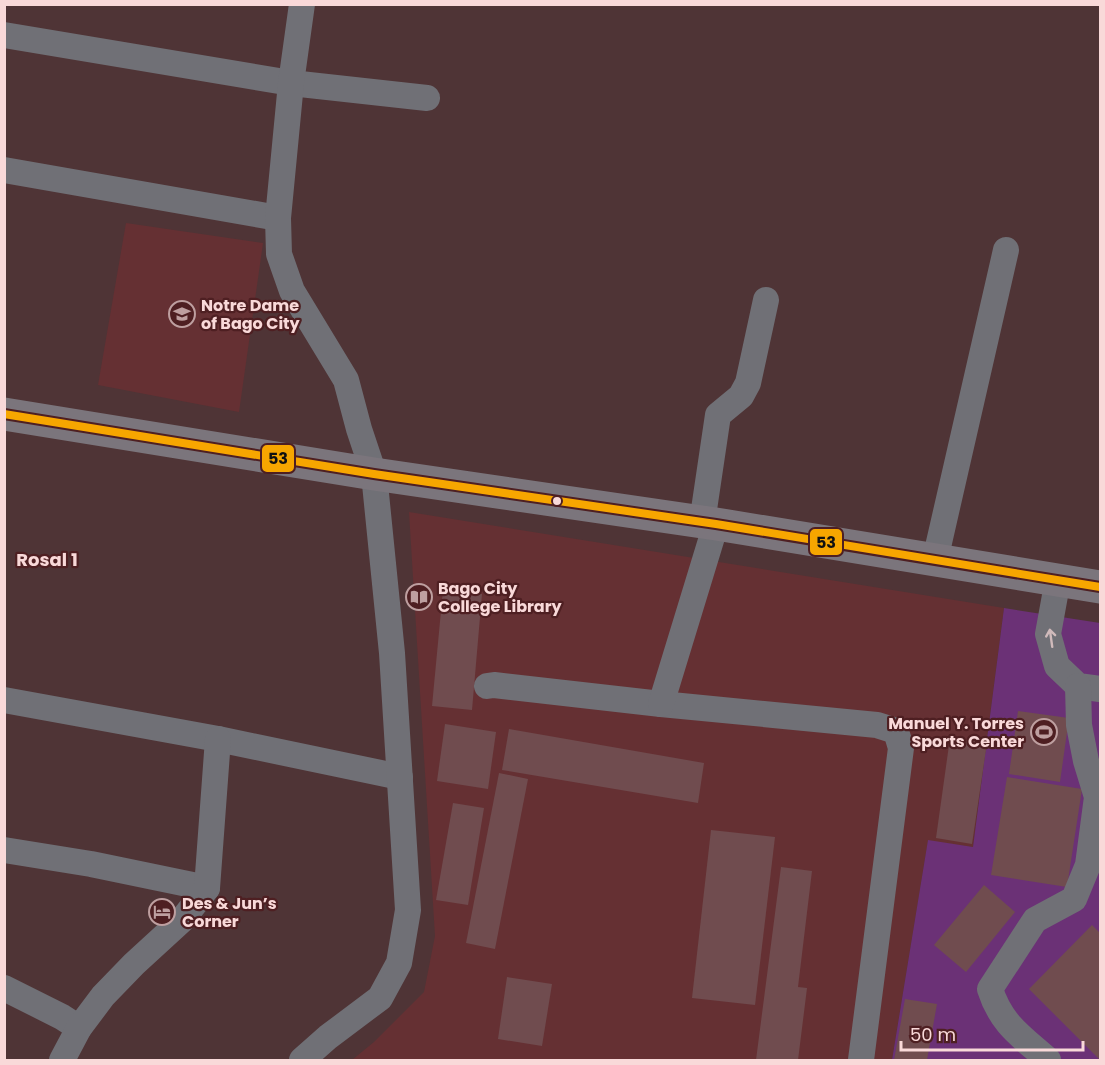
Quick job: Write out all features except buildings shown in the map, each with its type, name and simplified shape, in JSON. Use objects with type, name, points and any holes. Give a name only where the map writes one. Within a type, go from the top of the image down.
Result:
[{"type":"highway","points":[[4,414],[374,474],[1101,586]]},
{"type":"street","points":[[302,4],[291,83],[278,218],[279,254],[292,291],[346,380],[358,429],[374,474],[392,653],[408,910],[399,963],[380,998],[328,1037],[302,1060]]},
{"type":"street","points":[[4,35],[291,83],[427,98]]},
{"type":"street","points":[[4,170],[278,218]]},
{"type":"street","points":[[935,560],[1006,250]]},
{"type":"street","points":[[661,704],[709,524],[718,415],[741,396],[748,383],[766,300]]},
{"type":"street","points":[[1048,1060],[1004,1020],[990,989],[1035,920],[1074,899],[1088,865],[1097,797],[1078,725],[1089,688],[1057,666],[1048,634],[1058,579]]},
{"type":"street","points":[[487,686],[877,725],[896,731],[901,748],[861,1060]]},
{"type":"street","points":[[4,700],[218,739],[400,777]]},
{"type":"street","points":[[62,1060],[79,1029],[103,996],[182,920],[207,888],[218,739]]},
{"type":"street","points":[[4,850],[91,864],[207,888]]},
{"type":"street","points":[[4,988],[62,1017],[79,1029]]},
{"type":"shaded area","name":"Notre Dame of Bago City","points":[[126,223],[263,243],[239,412],[98,385]]},
{"type":"shaded area","points":[[409,512],[1004,608],[973,847],[928,841],[892,1060],[352,1060],[374,1042],[424,992],[435,936]]},
{"type":"shaded area","name":"Manuel Y. Torres Sports Center","points":[[1004,608],[1100,623],[1100,1060],[892,1060],[928,840],[973,847]]},
{"type":"transit line","name":"53","points":[[4,414],[374,474],[716,524],[1100,587]]},
{"type":"place","name":"Notre Dame of Bago City","points":[[182,314]]},
{"type":"place","name":"Bago City College Library","points":[[419,597]]},
{"type":"place","name":"Manuel Y. Torres Sports Center","points":[[1044,732]]},
{"type":"place","name":"Des & Jun’s Corner","points":[[162,912]]},
{"type":"district","name":"Rosal 1","points":[[47,560]]}]
